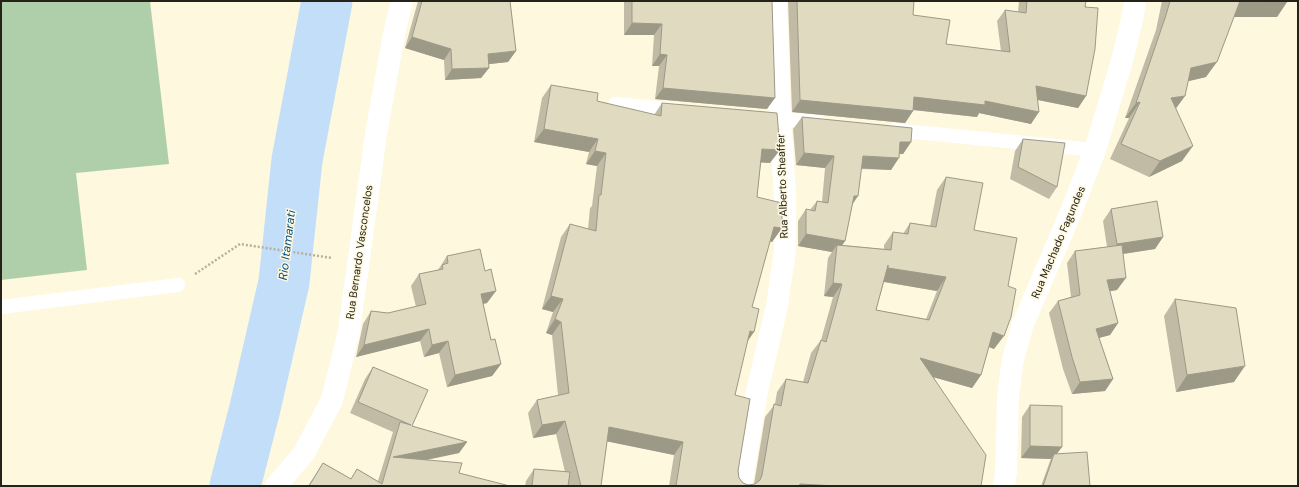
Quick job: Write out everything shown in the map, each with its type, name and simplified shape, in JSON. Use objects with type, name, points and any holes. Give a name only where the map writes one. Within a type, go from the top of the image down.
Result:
[{"type":"street","name":"Rua Bernardo Vasconcelos","points":[[276,486],[304,453],[332,400],[349,331],[366,198],[376,134],[394,34],[402,1]]},
{"type":"street","name":"Rua Alberto Sheaffer","points":[[741,486],[756,396],[777,306],[785,250],[785,194],[780,119],[776,1]]},
{"type":"street","name":"Rua Machado Fagundes","points":[[1004,486],[1006,472],[1008,396],[1013,359],[1023,324],[1071,212],[1095,150],[1122,61],[1135,1]]},
{"type":"lane","points":[[615,104],[694,111]]},
{"type":"lane","points":[[756,116],[835,124]]},
{"type":"lane","points":[[882,129],[1095,150]]},
{"type":"lane","points":[[1,307],[178,285]]},
{"type":"path","points":[[178,285],[240,244],[322,256]]},
{"type":"green space","points":[[1,1],[150,1],[169,164],[76,173],[87,270],[1,280]]},
{"type":"building","points":[[422,1],[510,1],[516,51],[488,54],[489,68],[452,69],[451,49],[412,37]]},
{"type":"building","points":[[632,1],[772,1],[775,98],[663,88],[667,55],[660,54],[662,24],[632,23]]},
{"type":"building","points":[[797,1],[914,1],[913,15],[950,20],[946,44],[1010,52],[1005,10],[1026,13],[1027,1],[1086,1],[1085,7],[1098,8],[1095,49],[1086,96],[1036,86],[1039,112],[985,101],[985,105],[914,97],[913,111],[800,100]]},
{"type":"building","points":[[1170,1],[1240,1],[1217,62],[1191,68],[1185,96],[1171,98],[1193,146],[1160,161],[1121,144],[1140,102],[1136,103]]},
{"type":"building","points":[[1240,1],[1287,1],[1287,2]]},
{"type":"building","points":[[551,85],[598,93],[597,101],[661,116],[662,103],[777,113],[780,150],[762,149],[757,197],[782,203],[782,228],[774,227],[752,307],[759,309],[754,332],[750,331],[735,395],[750,399],[738,471],[739,478],[743,483],[748,485],[755,484],[760,480],[762,475],[774,404],[781,406],[786,379],[808,383],[821,340],[826,342],[842,284],[833,283],[837,245],[891,250],[893,232],[908,234],[910,223],[936,227],[946,177],[983,183],[974,230],[1017,238],[1008,286],[1016,289],[1011,317],[1004,336],[993,332],[981,375],[920,358],[986,455],[981,486],[836,486],[800,484],[799,486],[676,486],[683,442],[609,427],[601,486],[581,486],[565,421],[542,425],[537,400],[569,393],[561,322],[555,319],[563,299],[551,296],[570,224],[596,231],[599,195],[601,195],[606,153],[595,151],[598,139],[544,129]],"holes":[[[888,265],[888,268],[946,277],[929,320],[876,310]]]},
{"type":"building","points":[[802,117],[912,128],[911,142],[900,142],[899,158],[863,156],[858,196],[854,196],[845,241],[806,234],[806,209],[815,211],[817,201],[828,203],[834,156],[804,153]]},
{"type":"building","points":[[1023,139],[1065,143],[1057,187],[1018,167]]},
{"type":"building","points":[[1157,201],[1163,237],[1117,244],[1111,209]]},
{"type":"building","points":[[1122,245],[1126,278],[1107,280],[1118,323],[1096,329],[1113,379],[1080,382],[1058,301],[1080,295],[1075,251]]},
{"type":"building","points":[[480,249],[485,271],[491,269],[496,291],[481,294],[491,340],[495,339],[501,364],[455,375],[448,341],[432,345],[429,329],[364,345],[371,311],[388,313],[426,304],[419,274],[443,269],[442,265],[448,263],[447,256]]},
{"type":"building","points":[[1175,299],[1236,308],[1245,366],[1187,375]]},
{"type":"building","points":[[373,367],[428,390],[412,426],[467,442],[393,457],[462,463],[459,473],[508,486],[309,486],[323,463],[351,479],[357,469],[382,484],[400,422],[411,425],[358,402]]},
{"type":"building","points":[[1030,405],[1062,406],[1062,447],[1030,446]]},
{"type":"building","points":[[1087,452],[1090,486],[1043,486],[1054,454]]},
{"type":"building","points":[[534,469],[570,472],[568,486],[532,486]]},
{"type":"waterway","name":"Rio Itamarati","points":[[235,486],[255,408],[284,282],[297,160],[327,1]]}]
